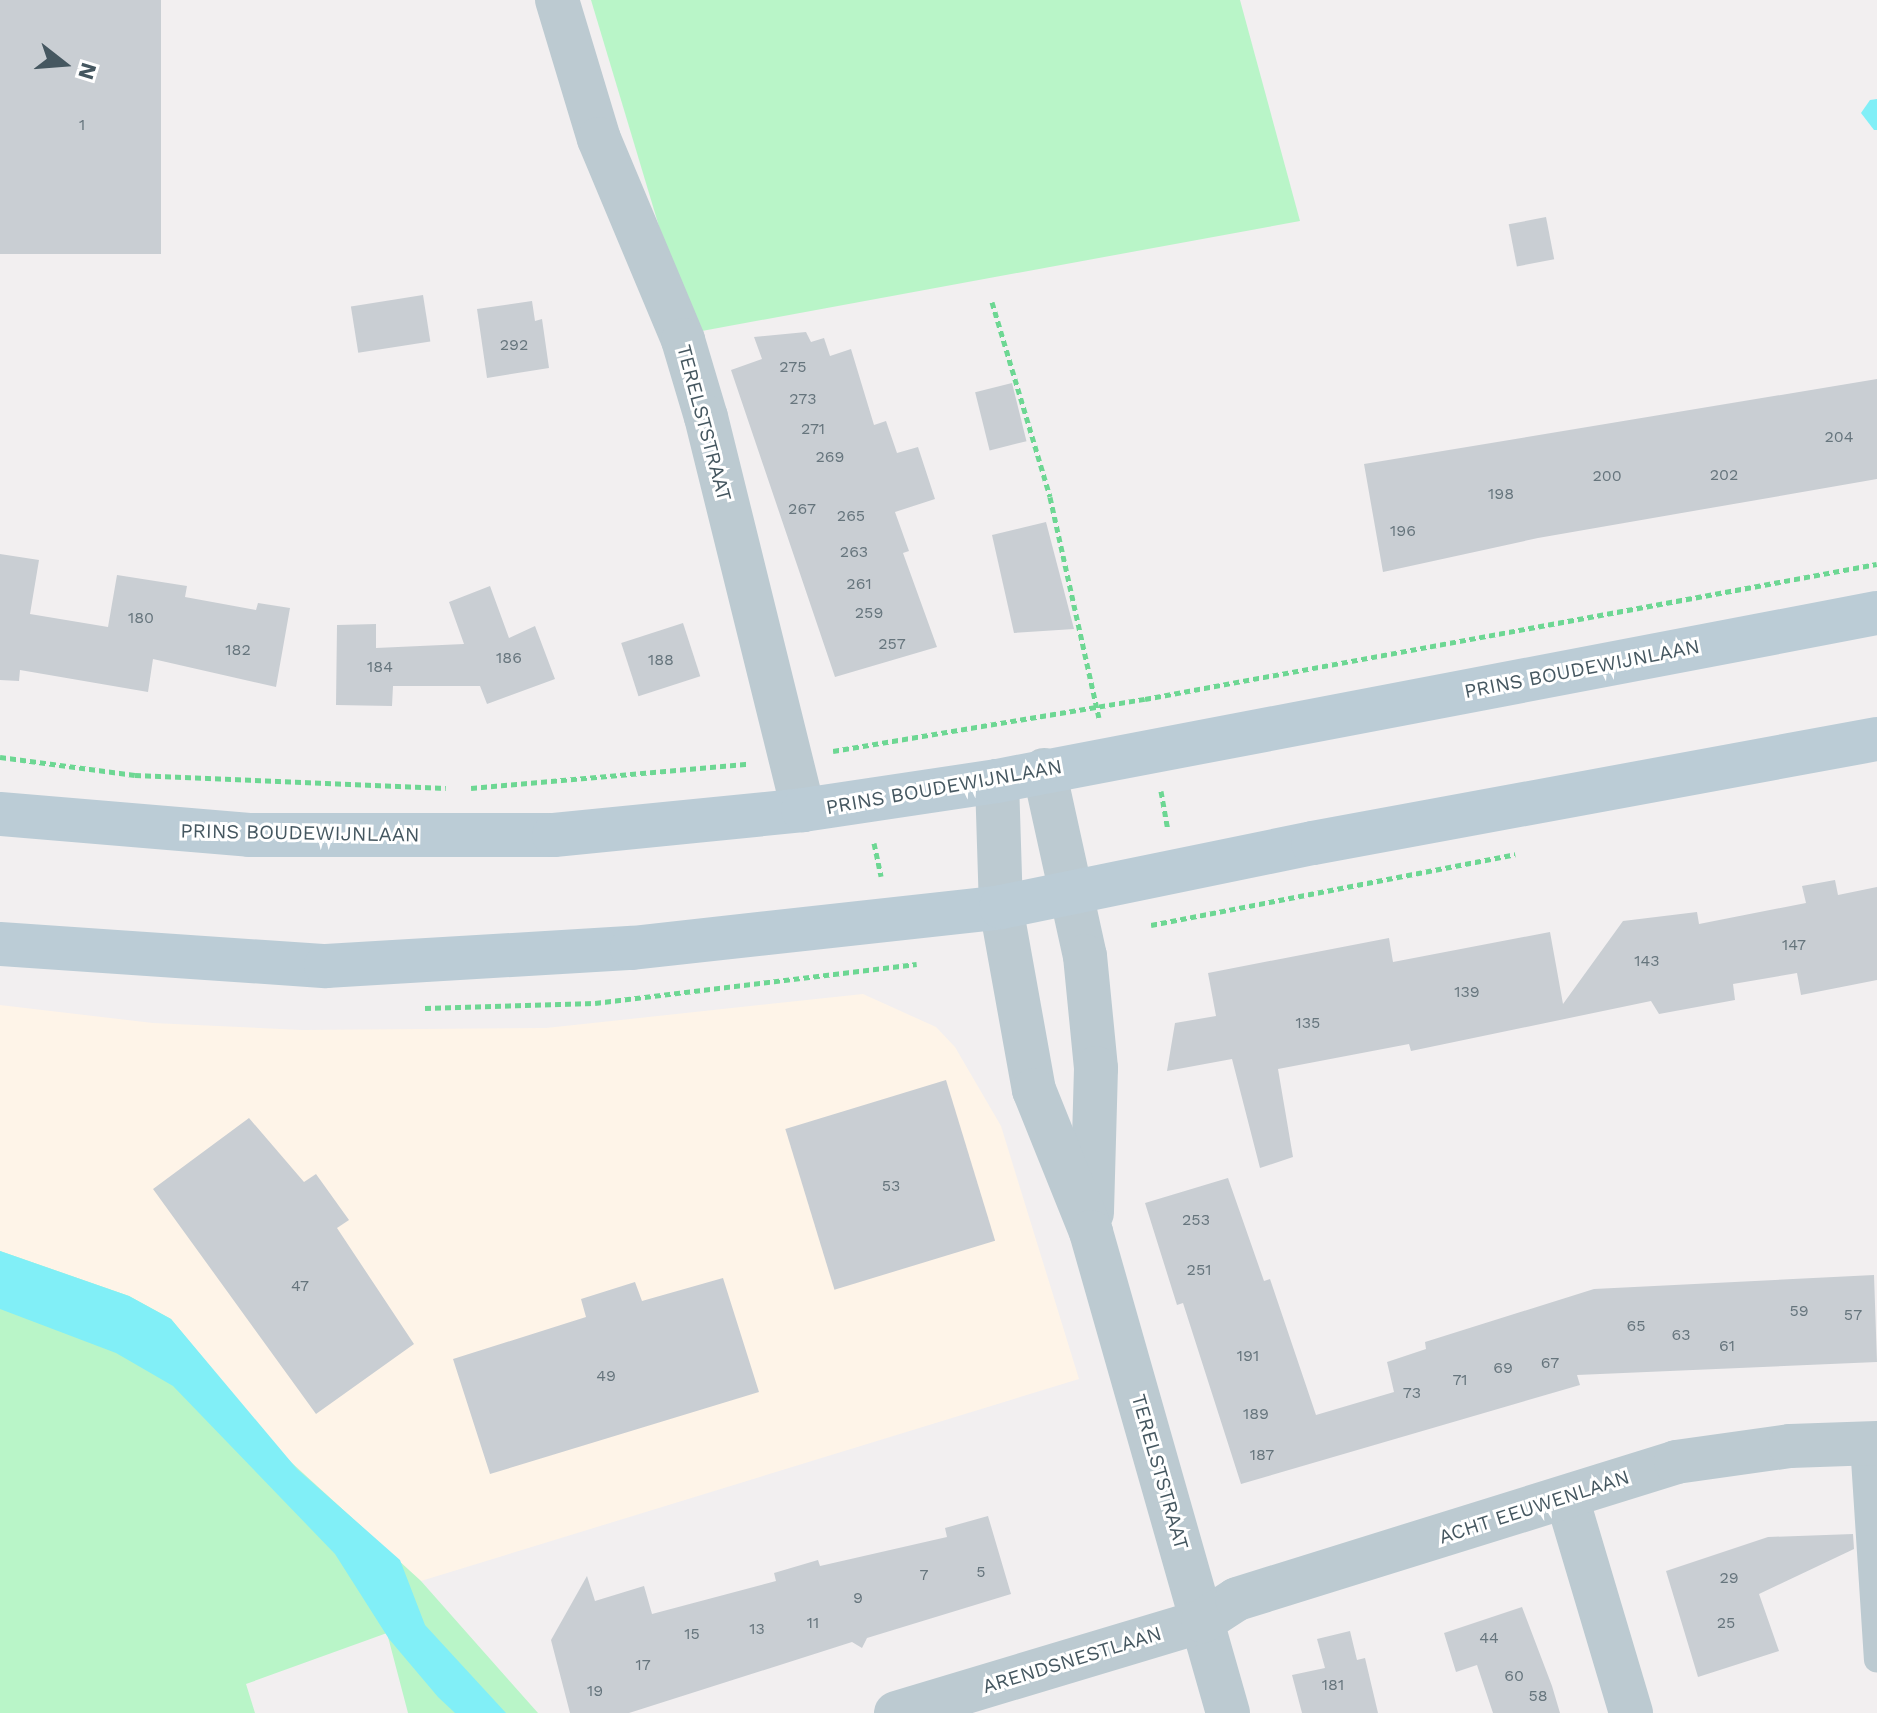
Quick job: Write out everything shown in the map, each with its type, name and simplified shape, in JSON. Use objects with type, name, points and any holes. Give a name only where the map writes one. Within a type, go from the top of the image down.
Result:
[{"type":"main road","name":"PRINS BOUDEWIJNLAAN","points":[[0,814],[249,835],[554,835],[803,810],[997,781],[1877,613]]},
{"type":"main road","points":[[0,944],[326,966],[632,948],[1001,907],[1176,875],[1313,843],[1877,739]]},
{"type":"street","name":"TERELSTSTRAAT","points":[[557,0],[599,139],[683,340],[803,810]]},
{"type":"street","name":"TERELSTSTRAAT","points":[[1044,770],[1075,894],[1096,1068],[1091,1232]]},
{"type":"street","name":"TERELSTSTRAAT","points":[[997,781],[1001,907],[1034,1090],[1091,1232],[1228,1713]]},
{"type":"street","name":"ACHT EEUWENLAAN","points":[[1203,1621],[1237,1599],[1676,1462],[1790,1446],[1870,1444]]},
{"type":"street","points":[[1567,1498],[1631,1713]]},
{"type":"street","name":"ARENDSNESTLAAN","points":[[896,1713],[1203,1621]]},
{"type":"lane","points":[[1870,1444],[1877,1660]]},
{"type":"path","points":[[992,302],[1050,497],[1107,759]]},
{"type":"path","points":[[899,966],[854,748],[1145,699],[1877,564]]},
{"type":"path","points":[[1145,699],[1184,920],[1528,852]]},
{"type":"path","points":[[0,757],[135,775],[450,788]]},
{"type":"path","points":[[466,788],[789,758]]},
{"type":"shaded area","points":[[863,994],[936,1027],[955,1047],[1001,1126],[1079,1379],[421,1581],[281,1453],[129,1296],[0,1251],[0,1005],[153,1023],[302,1030],[546,1028]]},
{"type":"green space","points":[[591,0],[1240,0],[1300,221],[691,333]]},
{"type":"green space","points":[[0,1251],[129,1296],[171,1319],[281,1453],[421,1581],[538,1713],[408,1713],[387,1633],[246,1684],[255,1713],[0,1713]]},
{"type":"water","points":[[1877,99],[1877,130],[1874,130],[1861,113],[1870,100]]},
{"type":"water","points":[[0,1251],[129,1296],[171,1319],[297,1469],[400,1560],[425,1625],[506,1713],[455,1713],[438,1697],[389,1639],[335,1554],[173,1386],[116,1353],[0,1309]]},
{"type":"building","points":[[0,0],[161,0],[161,254],[0,254]]},
{"type":"building","points":[[1546,217],[1554,259],[1517,266],[1509,224]]},
{"type":"building","points":[[423,295],[430,341],[358,353],[351,306]]},
{"type":"building","points":[[532,301],[535,321],[542,319],[549,368],[487,378],[477,309]]},
{"type":"building","points":[[806,332],[811,342],[824,338],[830,356],[851,349],[874,425],[886,421],[897,453],[918,447],[935,499],[895,512],[909,551],[903,553],[937,647],[835,677],[731,370],[762,359],[754,337]]},
{"type":"building","points":[[1877,379],[1877,479],[1538,538],[1383,572],[1364,464]]},
{"type":"building","points":[[1012,383],[1027,441],[990,450],[975,392]]},
{"type":"building","points":[[1046,522],[1074,629],[1014,633],[992,535]]},
{"type":"building","points":[[0,554],[39,560],[30,614],[108,627],[117,575],[187,586],[185,597],[256,610],[258,603],[290,608],[276,687],[153,659],[148,692],[20,670],[19,681],[0,680]]},
{"type":"building","points":[[490,586],[509,638],[535,626],[555,679],[487,704],[480,686],[393,686],[392,706],[336,705],[337,625],[376,624],[376,648],[464,644],[449,602]]},
{"type":"building","points":[[683,623],[700,676],[638,696],[621,643]]},
{"type":"building","points":[[1835,880],[1838,895],[1877,887],[1877,980],[1801,995],[1797,973],[1733,984],[1735,1000],[1659,1014],[1651,1001],[1411,1051],[1409,1044],[1278,1069],[1293,1157],[1260,1168],[1232,1059],[1167,1071],[1175,1023],[1216,1016],[1208,973],[1389,938],[1393,962],[1550,932],[1563,1004],[1623,921],[1697,912],[1699,924],[1806,903],[1802,886]]},
{"type":"building","points":[[946,1080],[995,1241],[834,1290],[785,1129]]},
{"type":"building","points":[[249,1118],[304,1182],[316,1174],[349,1220],[337,1228],[414,1344],[316,1414],[153,1189]]},
{"type":"building","points":[[1228,1178],[1264,1281],[1270,1279],[1316,1415],[1394,1392],[1387,1362],[1426,1349],[1425,1342],[1594,1289],[1874,1275],[1877,1362],[1577,1375],[1580,1385],[1241,1484],[1183,1303],[1177,1305],[1145,1203]]},
{"type":"building","points":[[723,1278],[759,1392],[490,1474],[453,1359],[586,1317],[581,1299],[635,1282],[642,1301]]},
{"type":"building","points":[[988,1516],[1011,1594],[867,1638],[862,1648],[852,1642],[629,1713],[570,1713],[551,1640],[587,1576],[595,1601],[644,1586],[652,1614],[776,1581],[774,1573],[818,1560],[820,1566],[947,1537],[945,1528]]},
{"type":"building","points":[[1853,1534],[1854,1549],[1759,1594],[1779,1651],[1698,1677],[1666,1571],[1768,1537]]},
{"type":"building","points":[[1522,1607],[1560,1713],[1493,1713],[1477,1665],[1456,1672],[1444,1633]]},
{"type":"building","points":[[1350,1631],[1357,1660],[1365,1658],[1378,1713],[1302,1713],[1292,1675],[1325,1668],[1317,1639]]}]
